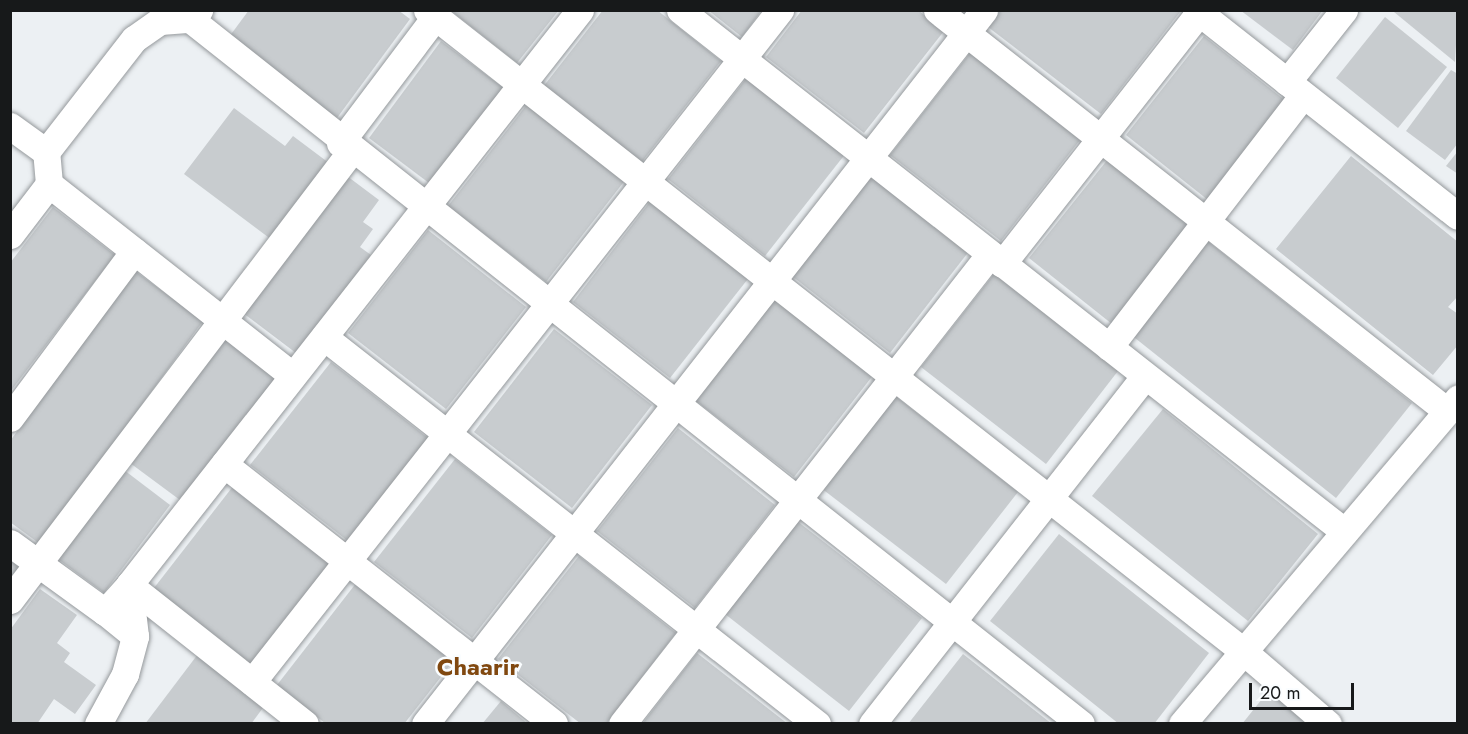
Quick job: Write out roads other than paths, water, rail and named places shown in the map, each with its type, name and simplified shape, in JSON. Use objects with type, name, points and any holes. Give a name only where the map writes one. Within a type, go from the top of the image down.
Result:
[{"type":"street","points":[[105,612],[149,560],[580,10]]},
{"type":"street","points":[[680,10],[1345,532]]},
{"type":"street","points":[[252,682],[780,10]]},
{"type":"street","points":[[937,10],[1206,221],[1452,404],[1182,723]]},
{"type":"street","points":[[425,723],[984,10]]},
{"type":"street","points":[[1109,347],[1206,221],[1295,89],[1344,10]]},
{"type":"street","points":[[622,723],[894,376],[1100,138],[1197,12],[1458,216]]},
{"type":"street","points":[[10,600],[221,320],[346,147],[431,14],[1243,651],[1328,723]]},
{"type":"street","points":[[10,235],[49,184],[46,152],[134,39],[160,21],[194,15],[346,147],[1081,723]]},
{"type":"street","points":[[10,126],[46,152]]},
{"type":"street","points":[[49,184],[293,376]]},
{"type":"street","points":[[10,418],[134,251]]},
{"type":"street","points":[[324,337],[817,723]]},
{"type":"street","points":[[872,723],[1145,376]]},
{"type":"street","points":[[224,464],[554,723]]},
{"type":"street","points":[[10,543],[135,636]]},
{"type":"street","points":[[149,560],[158,608]]},
{"type":"street","points":[[129,585],[252,682],[287,718]]},
{"type":"street","points":[[98,723],[125,674],[135,636],[129,585]]},
{"type":"street","points":[[135,636],[158,608]]},
{"type":"district","name":"Chaarir","points":[[478,667]]}]
